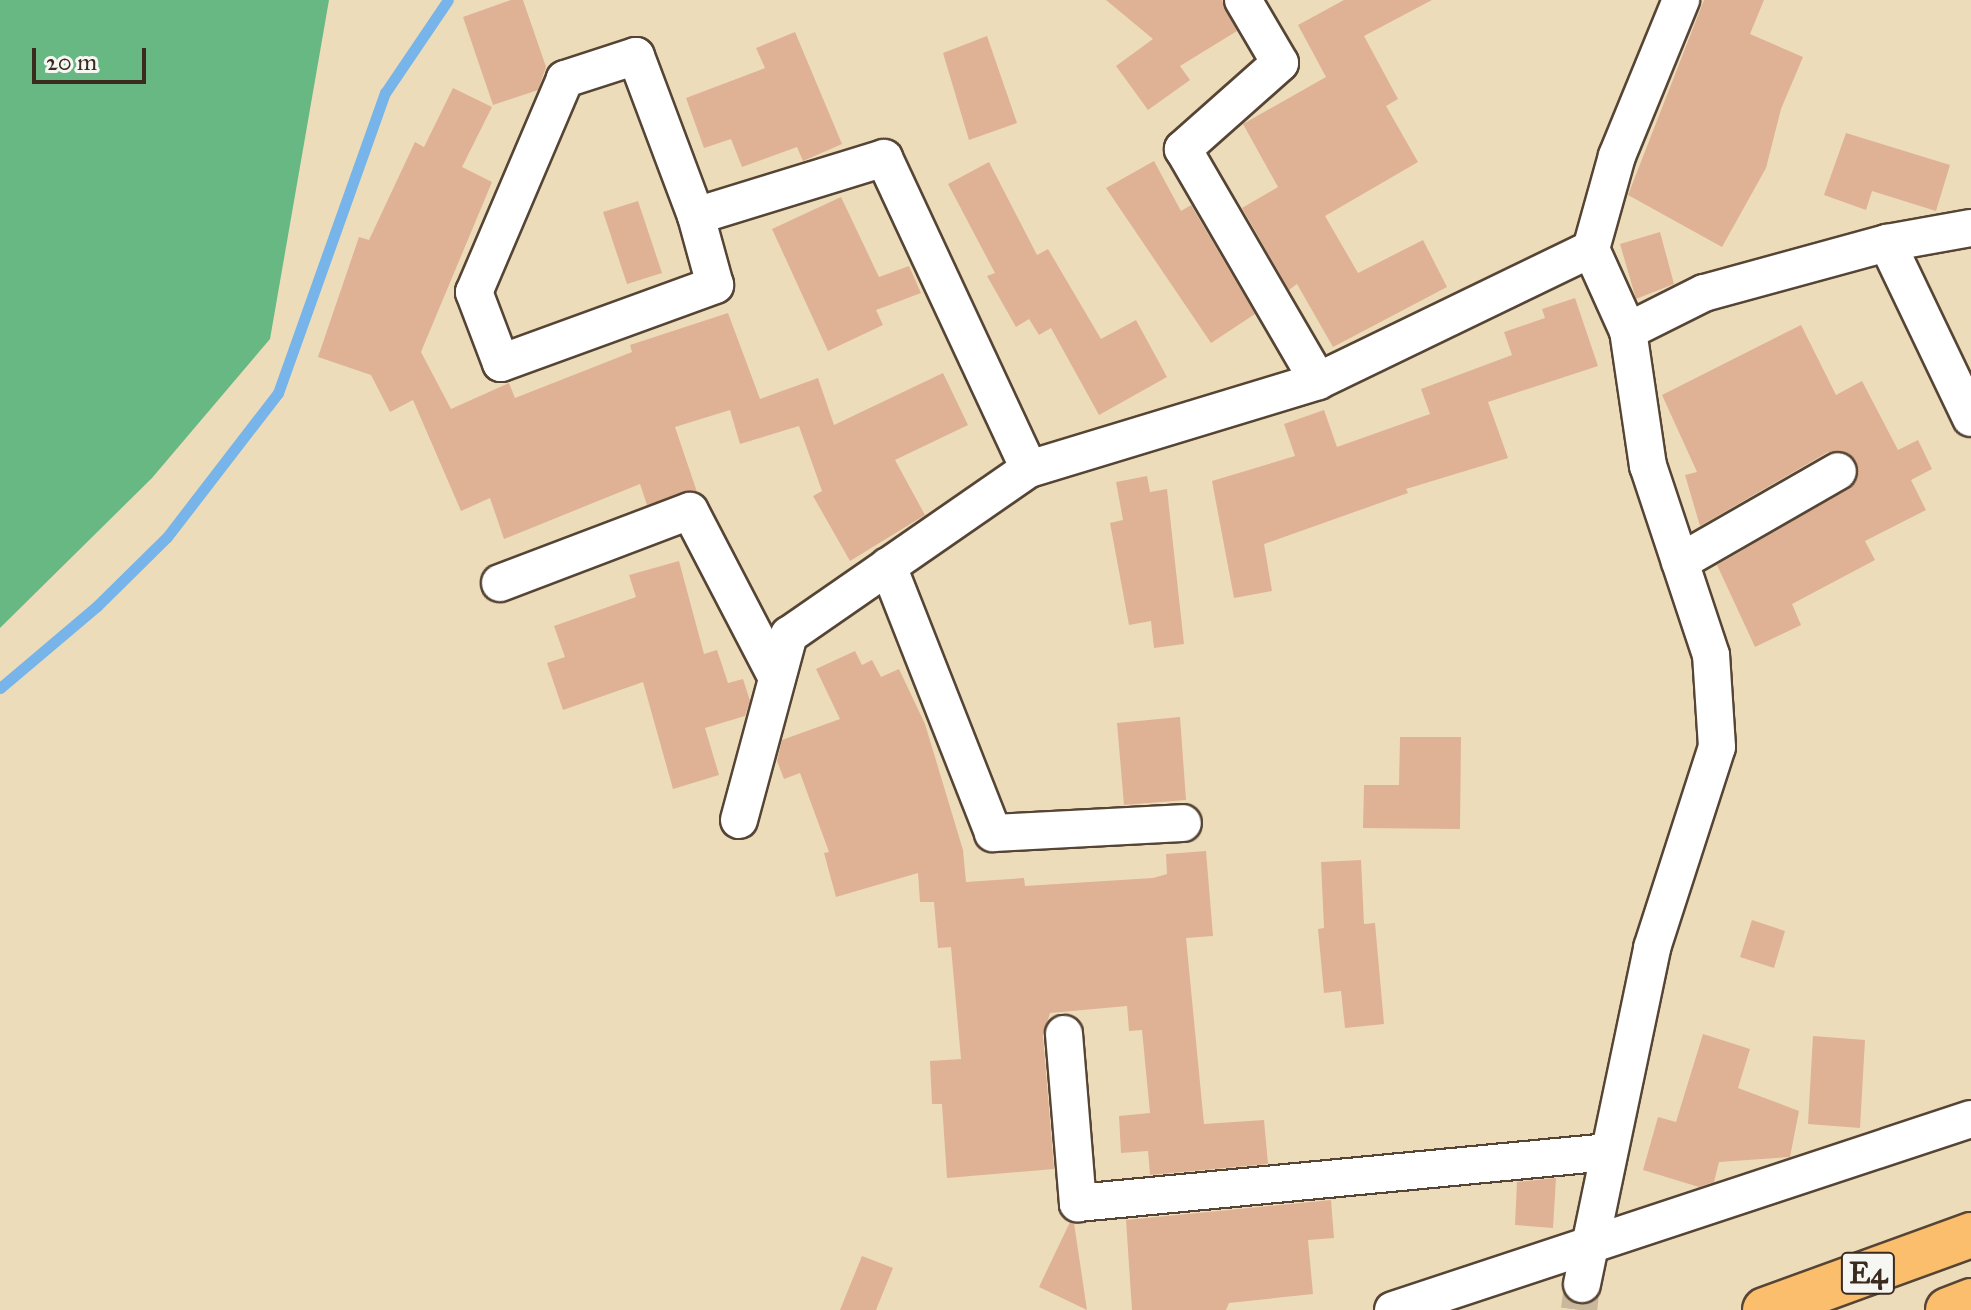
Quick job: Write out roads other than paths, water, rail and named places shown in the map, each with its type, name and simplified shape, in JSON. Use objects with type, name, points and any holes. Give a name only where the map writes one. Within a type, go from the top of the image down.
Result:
[{"type":"highway","name":"E4","points":[[1765,1310],[1971,1235]]},
{"type":"highway","points":[[1948,1310],[1971,1301]]},
{"type":"street","points":[[1243,0],[1280,63],[1183,149],[1318,381]]},
{"type":"street","points":[[1582,1284],[1652,948],[1717,747],[1711,655],[1648,466],[1628,331],[1591,249],[1617,156],[1681,0]]},
{"type":"street","points":[[636,56],[696,216],[715,285],[501,363],[474,292],[565,79],[636,56]]},
{"type":"street","points":[[696,216],[884,158],[1029,469]]},
{"type":"street","points":[[1628,331],[1704,293],[1887,243],[1971,228]]},
{"type":"street","points":[[1887,243],[1971,418]]},
{"type":"street","points":[[739,820],[789,635],[1029,469],[1318,381],[1591,249]]},
{"type":"street","points":[[1680,562],[1838,471]]},
{"type":"street","points":[[500,583],[690,511],[777,678]]},
{"type":"street","points":[[888,566],[993,833],[1183,823]]},
{"type":"street","points":[[1064,1034],[1078,1203],[1609,1152]]},
{"type":"street","points":[[1393,1310],[1971,1119]]},
{"type":"waterway","points":[[0,688],[97,606],[167,537],[278,393],[385,93],[448,0]]},
{"type":"tunnel","points":[[1579,1310],[1582,1284]]}]
